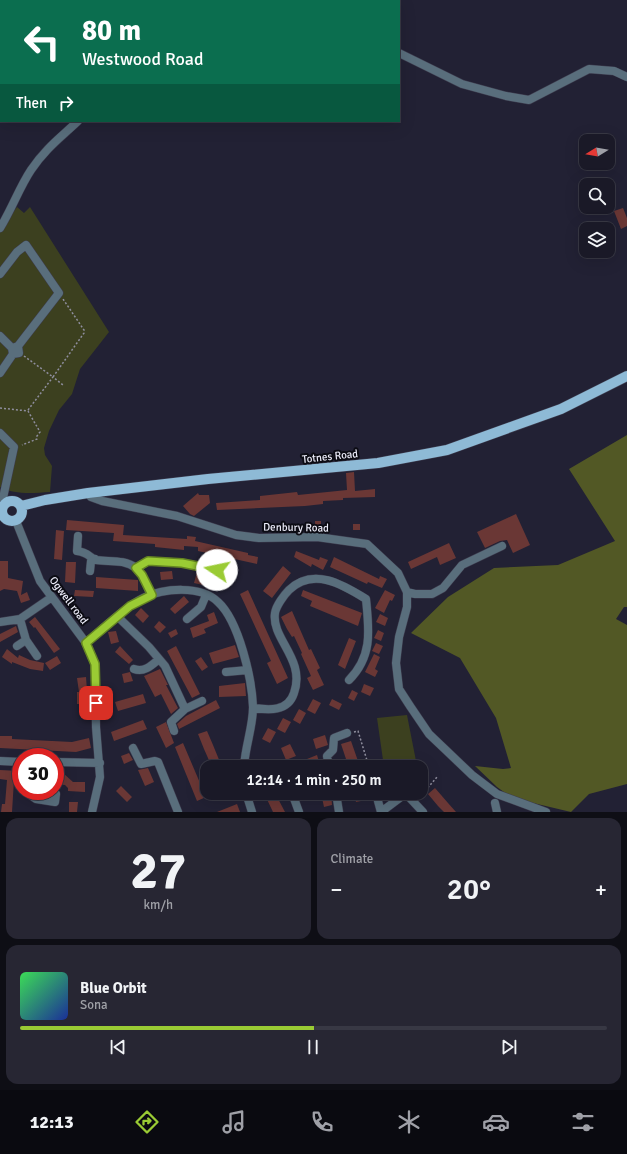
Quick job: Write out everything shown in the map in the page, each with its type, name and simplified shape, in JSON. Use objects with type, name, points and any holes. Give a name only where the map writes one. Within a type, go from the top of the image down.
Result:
[{"type":"main road","name":"Totnes Road","points":[[21,506],[45,500],[88,493],[208,479],[370,464],[447,450],[562,409],[627,376]]},
{"type":"main road","points":[[3,499],[16,501],[21,506],[23,514],[16,521],[9,521],[1,516],[3,499]]},
{"type":"street","points":[[400,54],[462,84],[506,96],[529,100],[589,69],[614,72],[627,77]]},
{"type":"street","points":[[0,228],[11,211],[30,171],[49,146],[77,122]]},
{"type":"street","points":[[0,274],[17,252],[26,245],[59,293],[0,373]]},
{"type":"street","points":[[0,336],[16,350]]},
{"type":"street","points":[[0,433],[14,447],[3,499]]},
{"type":"street","name":"Denbury Road","points":[[88,493],[91,497],[102,501],[177,516],[236,535],[259,538],[317,537],[367,544],[398,573],[407,592],[407,607],[399,637],[396,662],[400,689],[410,706],[429,734],[472,774],[497,794],[546,812]]},
{"type":"street","name":"Ogwell road","points":[[16,521],[40,581],[86,643],[95,664],[97,675],[96,727],[100,763],[98,791],[92,812]]},
{"type":"street","points":[[78,536],[77,551],[88,553],[95,559],[130,563],[142,575],[152,595]]},
{"type":"street","points":[[407,592],[415,594],[432,594],[442,588],[462,565],[502,546]]},
{"type":"street","points":[[90,571],[91,561],[95,559]]},
{"type":"street","points":[[136,568],[148,561],[182,563],[229,572],[223,581]]},
{"type":"street","points":[[253,708],[272,710],[282,708],[293,698],[297,685],[297,670],[277,627],[275,613],[285,594],[304,579],[318,579],[342,584],[366,599],[368,623],[366,656],[357,672],[349,680]]},
{"type":"street","points":[[86,643],[130,606],[152,595],[179,589],[206,595],[218,601],[228,614],[244,652],[248,670],[253,708],[245,760]]},
{"type":"street","points":[[187,619],[201,607],[206,595]]},
{"type":"street","points":[[0,622],[20,619],[52,597]]},
{"type":"street","points":[[118,617],[165,666],[185,709]]},
{"type":"street","points":[[20,619],[26,640],[37,656]]},
{"type":"street","points":[[18,646],[26,640]]},
{"type":"street","points":[[134,669],[146,669],[159,659]]},
{"type":"street","points":[[226,672],[248,670]]},
{"type":"street","points":[[174,730],[171,722],[185,709],[202,701]]},
{"type":"street","points":[[328,760],[327,756],[333,750],[334,738],[347,733]]},
{"type":"street","points":[[133,748],[142,764],[155,761],[158,762],[178,812]]},
{"type":"street","points":[[0,761],[12,762]]},
{"type":"street","points":[[64,762],[100,763]]},
{"type":"street","points":[[42,800],[55,802],[55,800]]},
{"type":"street","points":[[248,800],[252,812]]},
{"type":"street","points":[[295,800],[299,812]]},
{"type":"street","points":[[337,800],[339,812]]},
{"type":"street","points":[[378,801],[381,812],[396,800]]},
{"type":"street","points":[[412,800],[423,812]]},
{"type":"street","points":[[495,803],[497,812]]},
{"type":"path","points":[[28,411],[84,333],[84,330],[59,293]]},
{"type":"path","points":[[16,350],[63,385]]},
{"type":"path","points":[[0,408],[28,411]]},
{"type":"path","points":[[14,447],[37,440],[37,436],[40,432],[28,411]]},
{"type":"path","points":[[347,733],[347,735],[358,731],[367,760]]},
{"type":"path","points":[[416,804],[425,790],[438,777]]},
{"type":"green space","points":[[17,207],[24,213],[30,207],[109,332],[80,369],[72,394],[59,410],[49,431],[44,448],[45,455],[52,466],[50,492],[18,492],[6,490],[0,487],[0,231]]},
{"type":"green space","points":[[627,435],[627,607],[624,607],[616,619],[627,625],[627,784],[589,794],[571,812],[512,798],[497,787],[475,766],[503,769],[511,768],[496,718],[460,658],[411,633],[448,597],[494,568],[558,565],[615,541],[569,469]]},
{"type":"green space","points":[[407,715],[416,760],[383,760],[377,718]]},
{"type":"building","points":[[623,208],[627,218],[627,226],[621,229],[615,211]]},
{"type":"building","points":[[354,472],[355,491],[375,489],[375,497],[343,498],[343,500],[323,501],[323,504],[305,506],[217,510],[216,503],[260,500],[260,496],[297,492],[298,495],[347,490],[346,473]]},
{"type":"building","points":[[198,493],[199,495],[209,495],[210,503],[194,516],[190,514],[183,506]]},
{"type":"building","points":[[516,514],[530,545],[513,553],[507,540],[500,541],[485,548],[477,532]]},
{"type":"building","points":[[67,520],[124,525],[123,535],[187,539],[187,536],[196,537],[195,541],[248,553],[248,555],[258,557],[257,564],[198,551],[198,547],[184,546],[184,550],[155,547],[155,544],[113,541],[114,533],[66,530]]},
{"type":"building","points":[[315,521],[321,521],[321,528],[315,528]]},
{"type":"building","points":[[353,524],[360,524],[360,530],[353,530]]},
{"type":"building","points":[[56,530],[64,531],[62,560],[54,559]]},
{"type":"building","points":[[449,543],[456,558],[440,565],[437,557],[411,569],[408,562]]},
{"type":"building","points":[[296,551],[319,560],[320,557],[328,560],[323,570],[312,564],[311,567],[294,557]]},
{"type":"building","points":[[334,557],[379,579],[380,576],[387,579],[382,588],[368,582],[367,584],[330,567]]},
{"type":"building","points":[[0,561],[8,561],[8,578],[23,581],[21,595],[27,592],[30,600],[21,603],[17,591],[4,589],[0,591]]},
{"type":"building","points":[[66,562],[76,562],[75,583],[65,582]]},
{"type":"building","points":[[283,566],[291,573],[272,598],[263,591]]},
{"type":"building","points":[[172,571],[173,579],[161,580],[160,572]]},
{"type":"building","points":[[197,572],[206,573],[203,585],[194,583]]},
{"type":"building","points":[[96,577],[138,580],[138,591],[96,588]]},
{"type":"building","points":[[75,590],[94,591],[93,597],[74,596]]},
{"type":"building","points":[[248,590],[288,678],[277,684],[267,663],[271,661],[240,594]]},
{"type":"building","points":[[303,590],[362,613],[358,626],[310,606],[312,601],[301,596]]},
{"type":"building","points":[[385,590],[395,595],[392,601],[390,600],[384,613],[375,608]]},
{"type":"building","points":[[184,596],[189,602],[175,614],[170,609]]},
{"type":"building","points":[[141,608],[149,616],[143,623],[135,615]]},
{"type":"building","points":[[292,611],[309,650],[311,649],[320,668],[317,670],[324,685],[313,690],[307,678],[311,676],[301,654],[302,653],[294,636],[292,637],[281,617]]},
{"type":"building","points":[[214,612],[218,623],[204,629],[206,633],[193,638],[190,628],[209,621],[207,615]]},
{"type":"building","points":[[380,614],[388,618],[385,626],[376,622]]},
{"type":"building","points":[[35,617],[60,649],[54,653],[35,627],[34,628],[29,622]]},
{"type":"building","points":[[159,621],[166,627],[160,633],[154,627]]},
{"type":"building","points":[[16,626],[18,632],[0,642],[0,634]]},
{"type":"building","points":[[176,629],[178,634],[171,638],[168,633]]},
{"type":"building","points":[[378,630],[384,633],[381,641],[374,638]]},
{"type":"building","points":[[116,631],[119,642],[111,644],[108,632]]},
{"type":"building","points":[[349,638],[356,641],[345,669],[338,665]]},
{"type":"building","points":[[376,643],[383,646],[379,654],[372,651]]},
{"type":"building","points":[[235,645],[239,657],[213,664],[209,653]]},
{"type":"building","points":[[120,646],[133,660],[129,664],[115,652]]},
{"type":"building","points":[[176,646],[200,694],[192,698],[167,651]]},
{"type":"building","points":[[7,649],[18,658],[19,655],[30,660],[44,663],[43,671],[30,669],[12,662],[12,664],[2,657]]},
{"type":"building","points":[[374,654],[380,657],[375,669],[378,671],[375,677],[365,672]]},
{"type":"building","points":[[57,656],[61,663],[50,670],[45,663]]},
{"type":"building","points":[[201,657],[208,667],[202,671],[195,661]]},
{"type":"building","points":[[160,669],[168,685],[166,685],[178,708],[171,714],[161,694],[155,697],[144,676]]},
{"type":"building","points":[[130,672],[133,681],[124,683],[122,674]]},
{"type":"building","points":[[86,677],[88,704],[77,704],[77,692],[79,692],[77,678]]},
{"type":"building","points":[[245,683],[246,696],[219,697],[219,686]]},
{"type":"building","points":[[364,684],[374,688],[370,696],[361,692]]},
{"type":"building","points":[[352,690],[358,693],[354,701],[348,698]]},
{"type":"building","points":[[143,694],[146,703],[118,711],[115,702]]},
{"type":"building","points":[[313,699],[321,703],[315,714],[307,710]]},
{"type":"building","points":[[332,699],[342,704],[339,710],[329,705]]},
{"type":"building","points":[[216,700],[220,708],[179,729],[177,724],[186,716]]},
{"type":"building","points":[[299,709],[306,713],[300,724],[293,720]]},
{"type":"building","points":[[283,718],[291,722],[285,733],[277,729]]},
{"type":"building","points":[[143,720],[147,729],[114,741],[111,732]]},
{"type":"building","points":[[166,722],[174,743],[166,748],[156,727]]},
{"type":"building","points":[[268,728],[276,732],[270,743],[262,739]]},
{"type":"building","points":[[207,731],[219,760],[209,760],[198,734]]},
{"type":"building","points":[[325,735],[328,745],[316,749],[313,739]]},
{"type":"building","points":[[0,736],[12,736],[12,739],[72,742],[89,738],[91,748],[76,752],[64,751],[64,748],[0,748]]},
{"type":"building","points":[[351,741],[358,760],[346,760],[341,744]]},
{"type":"building","points":[[183,743],[200,783],[200,800],[197,801],[175,747]]},
{"type":"building","points":[[290,744],[296,756],[286,760],[281,748]]},
{"type":"building","points":[[129,753],[133,760],[124,764],[121,756]]},
{"type":"building","points":[[317,755],[318,760],[304,760]]},
{"type":"building","points":[[148,768],[154,782],[145,786],[138,770]]},
{"type":"building","points":[[0,770],[12,771],[12,812],[1,812],[2,804],[5,804],[7,780],[0,779]]},
{"type":"building","points":[[64,774],[73,782],[85,782],[85,792],[68,791],[68,788],[65,785]]},
{"type":"building","points":[[121,786],[132,797],[127,802],[116,791]]},
{"type":"building","points":[[435,788],[456,812],[444,812],[428,794]]},
{"type":"building","points":[[267,800],[279,800],[285,812],[273,812]]},
{"type":"building","points":[[322,800],[332,800],[332,805],[324,807]]},
{"type":"building","points":[[356,800],[366,800],[356,802]]},
{"type":"building","points":[[69,802],[78,802],[77,812],[69,812]]},
{"type":"building","points":[[237,804],[240,812],[217,812]]},
{"type":"route","points":[[96,703],[97,675],[95,664],[86,643],[130,606],[143,598],[152,595],[142,575],[136,568],[143,562],[148,561],[182,563],[217,570]]}]
